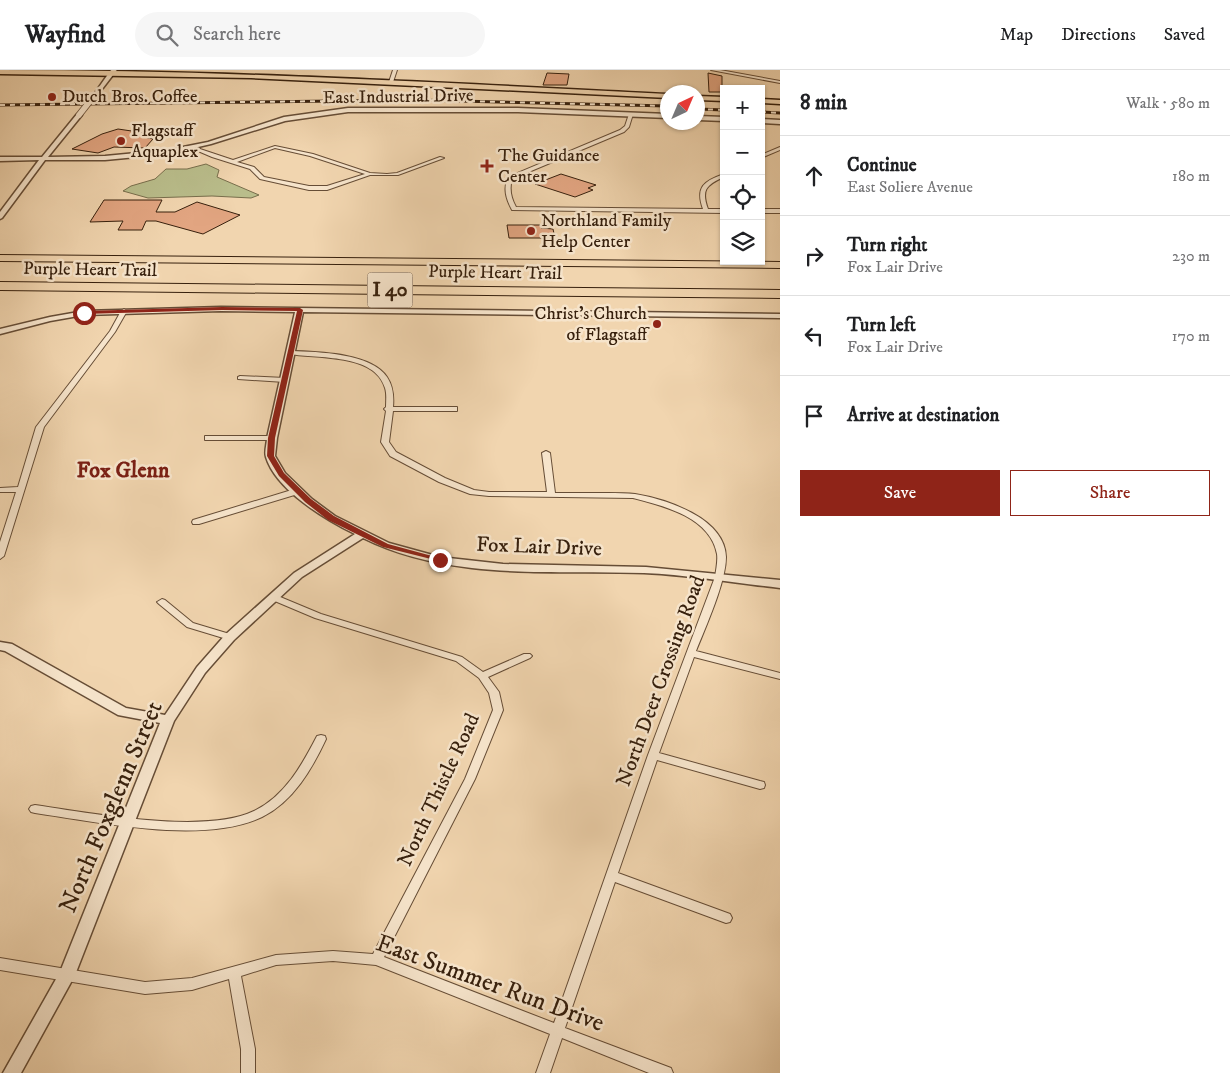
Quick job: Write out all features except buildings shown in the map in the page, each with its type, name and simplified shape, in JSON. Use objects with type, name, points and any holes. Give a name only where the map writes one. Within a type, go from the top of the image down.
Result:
[{"type":"highway","name":"Purple Heart Trail","points":[[0,258],[780,265]]},
{"type":"highway","name":"Purple Heart Trail","points":[[0,286],[780,294]]},
{"type":"main road","points":[[0,72],[114,70],[242,74],[660,96]]},
{"type":"main road","points":[[705,98],[720,99]]},
{"type":"main road","points":[[765,101],[780,102]]},
{"type":"street","points":[[0,217],[114,70]]},
{"type":"street","points":[[391,82],[395,70]]},
{"type":"street","points":[[713,70],[764,81],[780,82]]},
{"type":"street","name":"East Industrial Drive","points":[[0,158],[105,158],[139,155],[193,147],[275,121],[316,113],[348,110],[488,110],[660,116]]},
{"type":"street","points":[[631,114],[628,127],[616,134],[527,169],[510,178],[507,185],[509,201],[514,209],[720,211]]},
{"type":"street","points":[[705,118],[720,119]]},
{"type":"street","points":[[765,121],[780,122]]},
{"type":"street","points":[[193,147],[252,168],[262,178],[309,188],[327,188],[370,174]]},
{"type":"street","points":[[235,162],[275,147],[370,174],[393,175],[442,158]]},
{"type":"street","points":[[765,155],[780,148]]},
{"type":"street","points":[[706,211],[700,197],[701,192],[706,184],[722,175]]},
{"type":"street","points":[[765,211],[780,211]]},
{"type":"street","points":[[0,332],[67,315],[124,311],[222,309],[780,316]]},
{"type":"street","name":"Fox Lair Drive","points":[[300,310],[272,438],[270,456],[281,474],[298,491],[331,518],[386,545],[440,560],[503,567],[615,569],[720,577],[780,584]]},
{"type":"street","points":[[0,556],[40,427],[113,331],[124,311]]},
{"type":"street","name":"North Deer Crossing Road","points":[[292,353],[342,357],[376,370],[389,387],[385,442],[393,454],[442,480],[457,487],[489,494],[633,496],[677,508],[704,525],[714,536],[721,556],[720,577],[653,755],[543,1073]]},
{"type":"street","points":[[240,378],[285,380]]},
{"type":"street","points":[[388,409],[454,409]]},
{"type":"street","points":[[208,438],[272,438]]},
{"type":"street","points":[[546,453],[552,494]]},
{"type":"street","points":[[0,490],[20,489]]},
{"type":"street","points":[[196,522],[298,491]]},
{"type":"street","name":"North Foxglenn Street","points":[[12,1073],[67,975],[168,720],[201,670],[230,637],[298,575],[363,534]]},
{"type":"street","name":"North Thistle Road","points":[[273,597],[318,616],[459,659],[482,676],[494,692],[498,710],[470,778],[376,960]]},
{"type":"street","points":[[162,602],[190,625],[230,637]]},
{"type":"street","points":[[0,646],[8,647],[123,712],[168,720]]},
{"type":"street","points":[[692,653],[780,676]]},
{"type":"street","points":[[482,676],[527,656]]},
{"type":"street","points":[[34,809],[128,821],[202,826],[237,822],[258,814],[283,796],[312,762],[321,739]]},
{"type":"street","points":[[653,755],[760,785]]},
{"type":"street","points":[[612,876],[726,918]]},
{"type":"street","name":"East Summer Run Drive","points":[[0,964],[145,988],[192,984],[276,960],[333,956],[376,960],[666,1073]]},
{"type":"street","points":[[234,972],[248,1049],[248,1073]]},
{"type":"green space","points":[[206,164],[219,170],[217,177],[259,195],[251,198],[212,196],[148,198],[123,191],[131,186],[155,179],[166,169],[187,169]]},
{"type":"railway","points":[[0,105],[417,100],[660,106]]},
{"type":"railway","points":[[705,109],[720,110]]},
{"type":"railway","points":[[765,112],[780,113]]},
{"type":"place","name":"Dutch Bros. Coffee","points":[[52,97]]},
{"type":"place","name":"Flagstaff Aquaplex","points":[[121,141]]},
{"type":"place","name":"The Guidance Center","points":[[487,166]]},
{"type":"place","name":"Northland Family Help Center","points":[[531,231]]},
{"type":"place","name":"Christ's Church of Flagstaff","points":[[657,324]]},
{"type":"district","name":"Fox Glenn","points":[[123,470]]},
{"type":"route","points":[[84,313],[222,309],[300,310],[272,438],[270,456],[281,474],[308,501],[331,518],[386,545],[440,560]]}]
